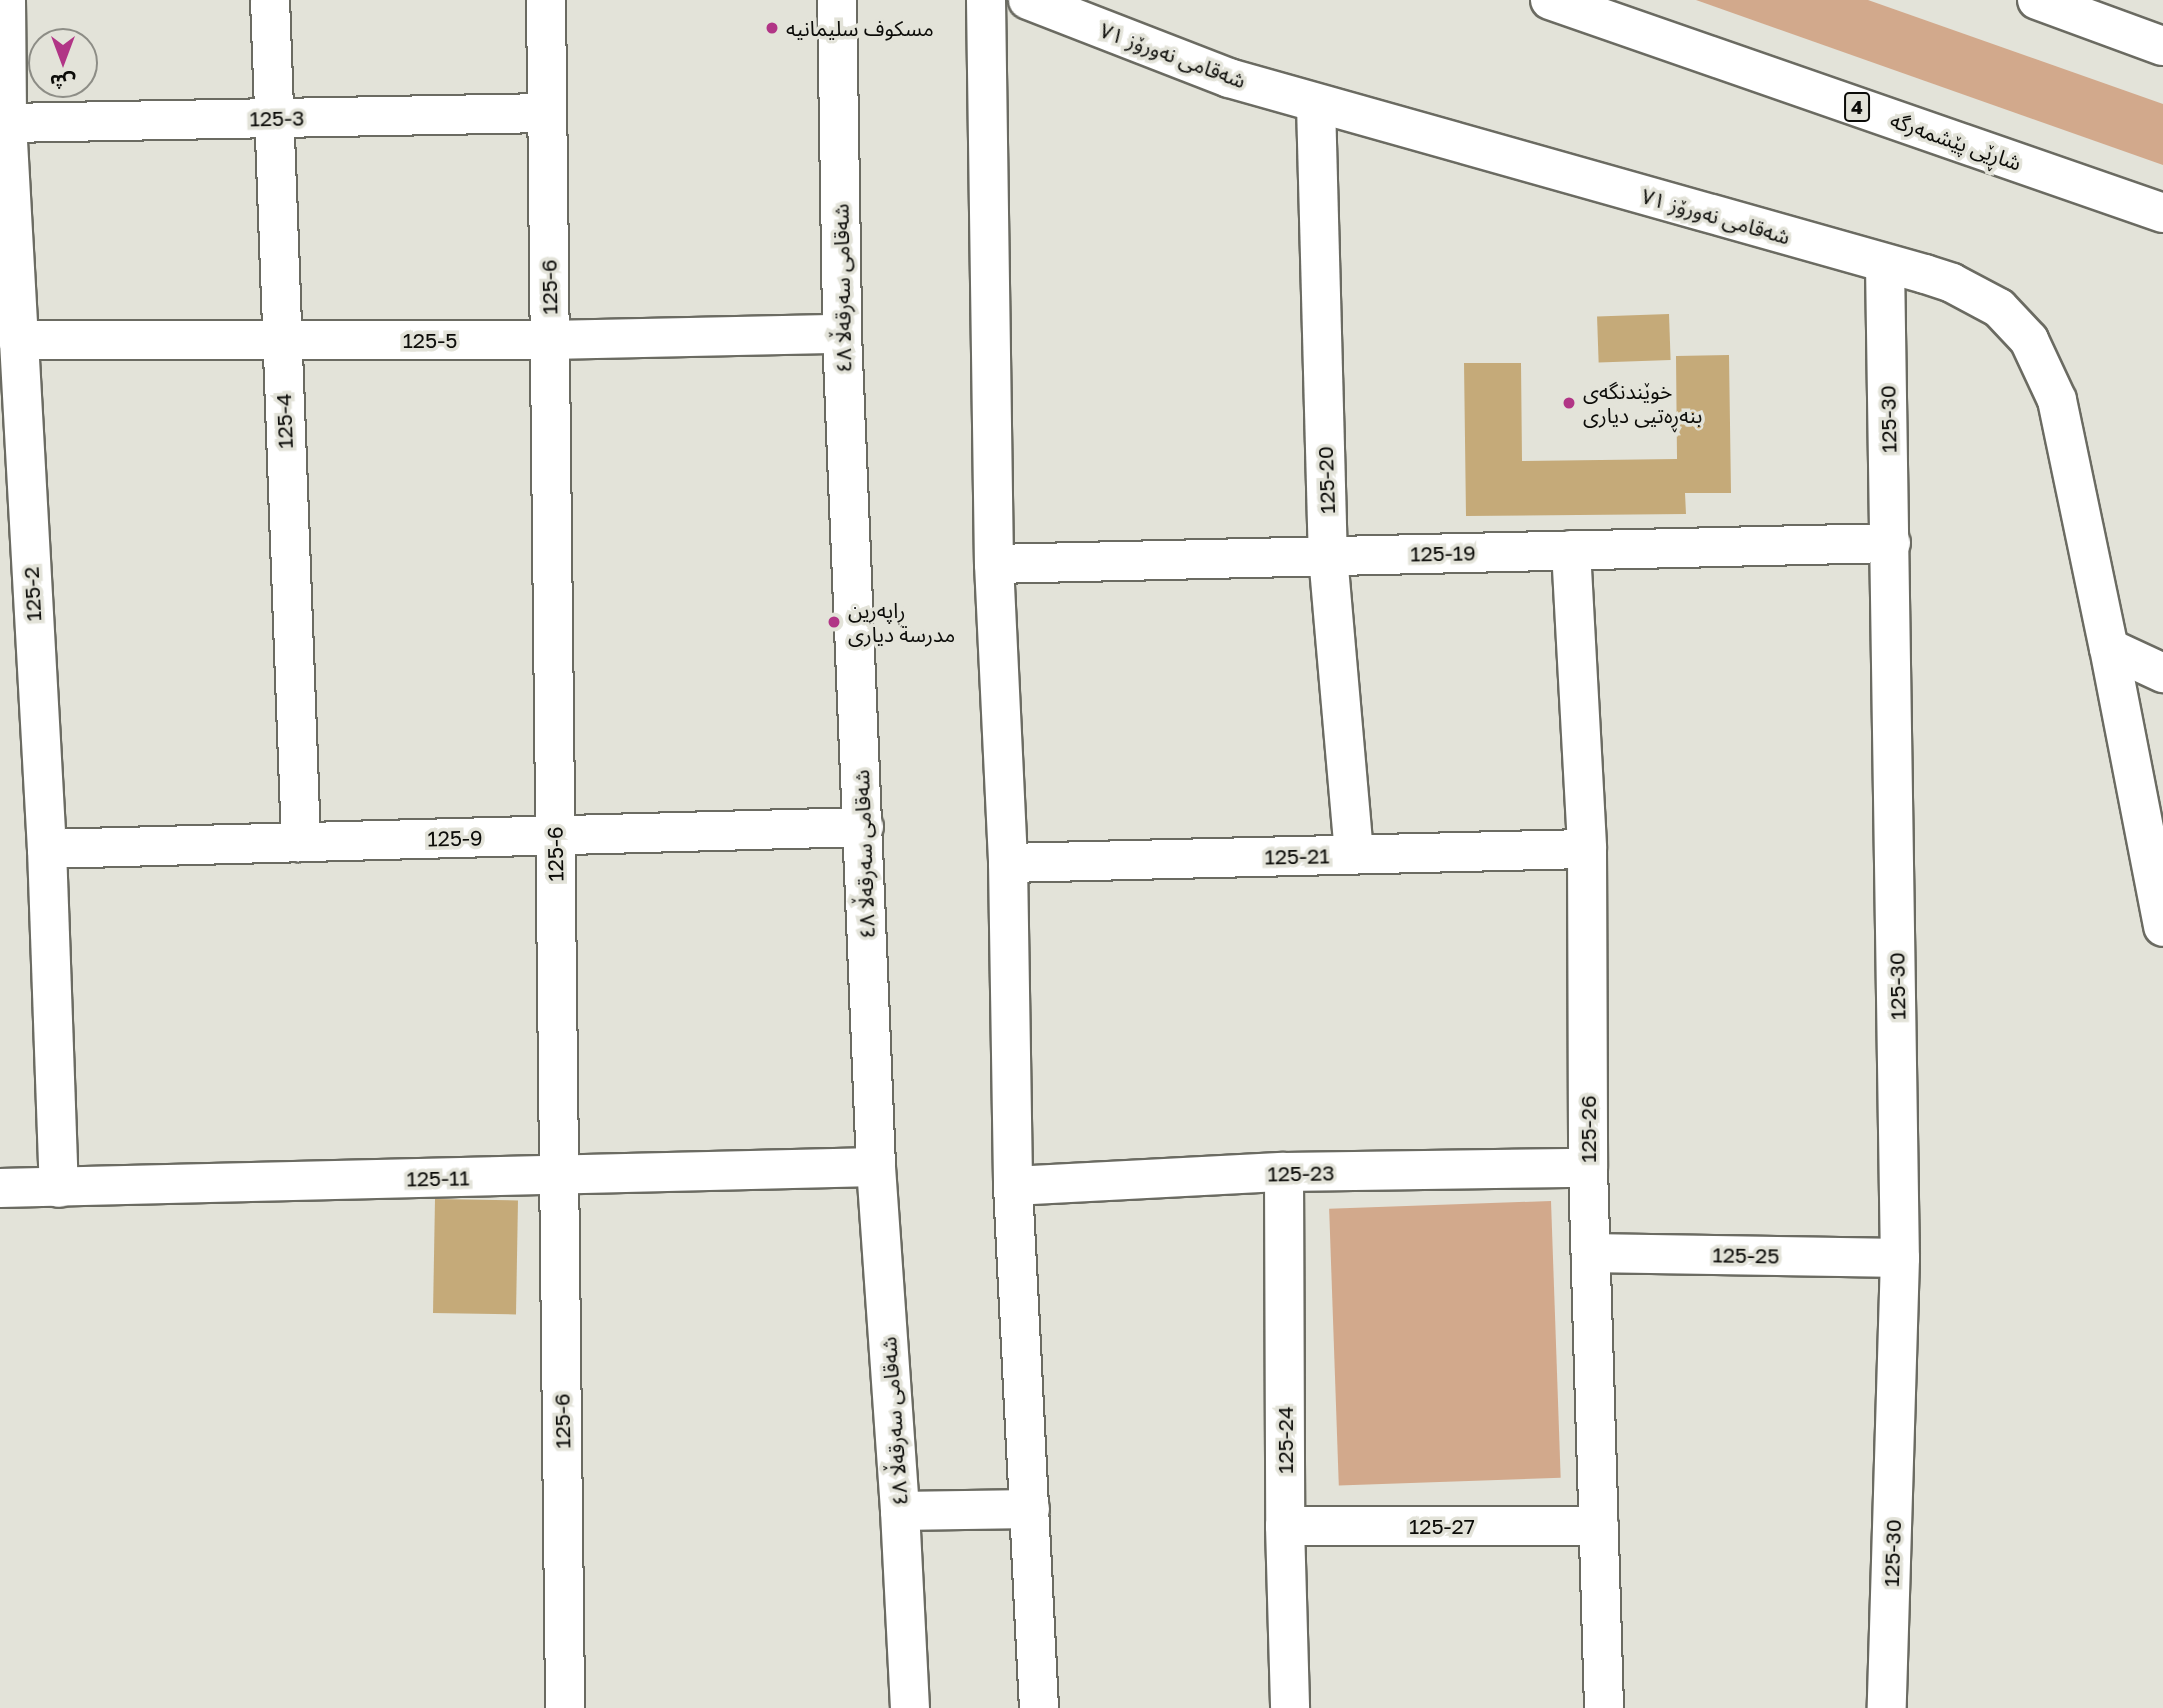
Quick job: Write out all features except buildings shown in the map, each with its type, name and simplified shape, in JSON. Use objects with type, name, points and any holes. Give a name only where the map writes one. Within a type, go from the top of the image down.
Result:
[{"type":"main road","name":"125-2","points":[[6,0],[7,123],[18,340],[14,514],[47,849],[59,1188]]},
{"type":"main road","name":"125-4","points":[[270,0],[302,842]]},
{"type":"main road","name":"125-6","points":[[546,0],[565,1708]]},
{"type":"main road","name":"شەقامی سەرقەڵا ٤٨","points":[[838,0],[842,334],[876,1167],[900,1511],[910,1708]]},
{"type":"main road","points":[[986,0],[994,564],[1008,863],[1013,1186],[1039,1708]]},
{"type":"main road","name":"شەقامی نەورۆز ٧١","points":[[1028,0],[1230,78],[1952,283],[1999,308],[2029,340],[2057,400],[2163,926]]},
{"type":"main road","name":"شاڕێی پێشمەرگە","points":[[1550,0],[2163,214]]},
{"type":"main road","points":[[2037,0],[2163,46]]},
{"type":"main road","name":"125-20","points":[[1316,104],[1328,556],[1354,854]]},
{"type":"main road","name":"125-3","points":[[7,123],[547,113]]},
{"type":"main road","name":"125-30","points":[[1885,264],[1900,1258],[1887,1708]]},
{"type":"main road","name":"125-5","points":[[18,340],[549,340],[842,334]]},
{"type":"main road","name":"125-19","points":[[994,564],[1891,543]]},
{"type":"main road","name":"125-26","points":[[1571,550],[1587,849],[1588,1168],[1604,1708]]},
{"type":"main road","points":[[2109,648],[2163,673]]},
{"type":"main road","name":"125-9","points":[[47,849],[864,827]]},
{"type":"main road","name":"125-21","points":[[1008,863],[1587,849]]},
{"type":"main road","name":"125-11","points":[[0,1188],[876,1167]]},
{"type":"main road","name":"125-23","points":[[1013,1186],[1284,1172],[1588,1168]]},
{"type":"main road","name":"125-24","points":[[1284,1172],[1285,1525],[1290,1708]]},
{"type":"main road","name":"125-25","points":[[1591,1254],[1900,1258]]},
{"type":"main road","points":[[900,1511],[1030,1509]]},
{"type":"main road","name":"125-27","points":[[1285,1525],[1599,1525]]},
{"type":"shaded area","points":[[1696,0],[1868,0],[2163,104],[2163,165]]},
{"type":"shaded area","points":[[1551,1201],[1561,1478],[1339,1486],[1329,1209]]},
{"type":"place","name":"مسكوف سليمانيه","points":[[772,28]]},
{"type":"place","name":"خوێندنگەی بنەڕەتیی دیاری","points":[[1569,403]]},
{"type":"place","name":"ڕاپەڕین مدرسة ديارى","points":[[834,622]]}]
